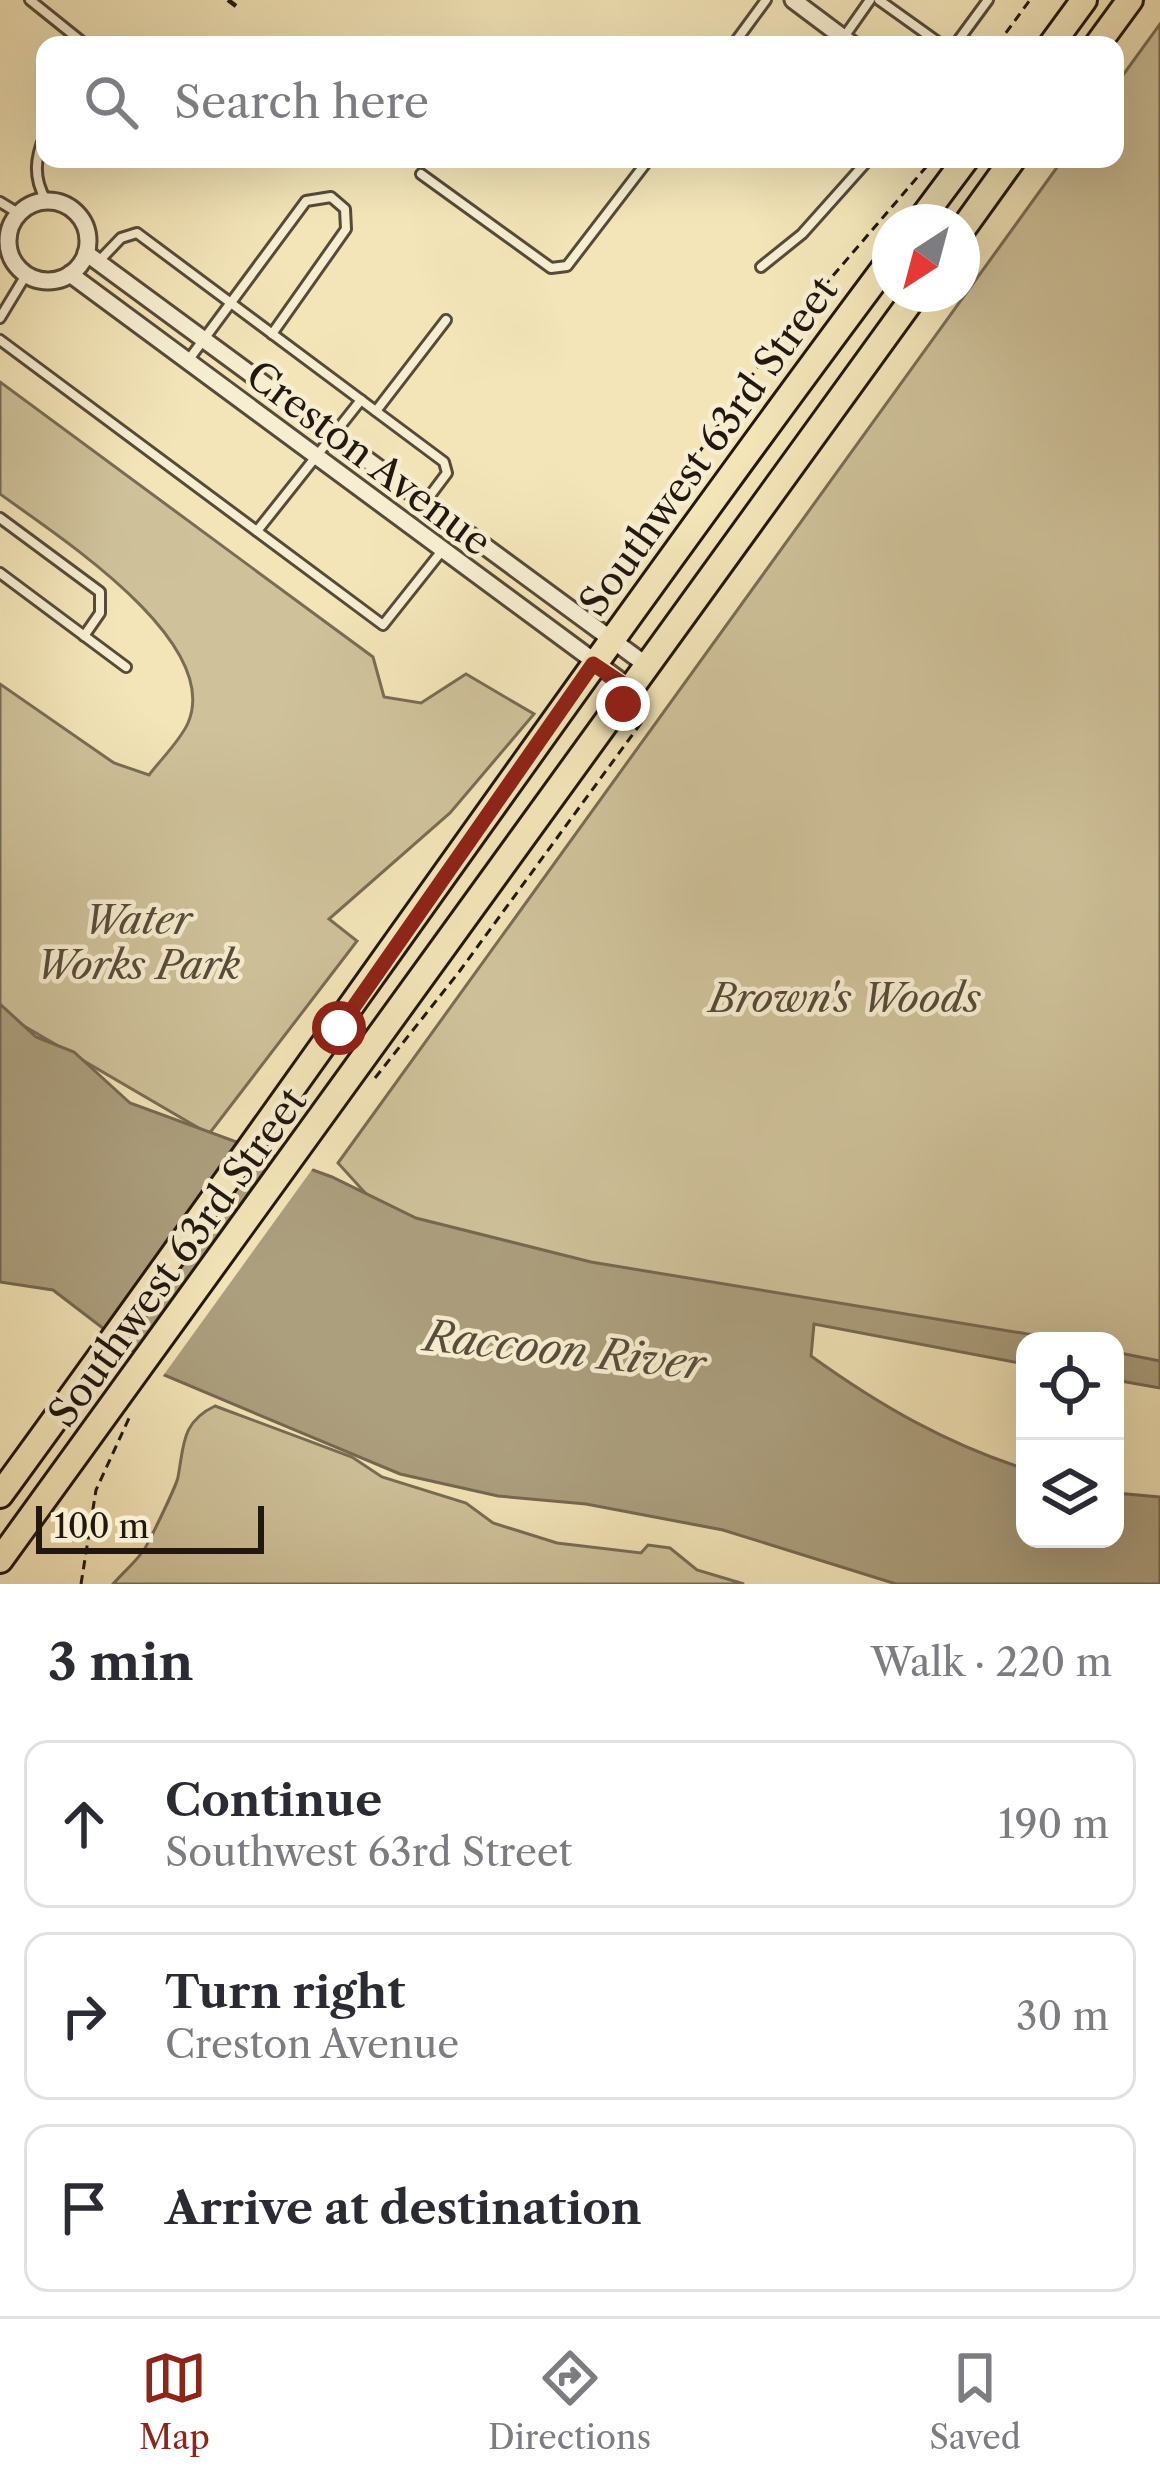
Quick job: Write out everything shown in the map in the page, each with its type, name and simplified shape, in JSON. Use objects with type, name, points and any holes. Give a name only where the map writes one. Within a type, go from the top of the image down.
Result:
[{"type":"main road","points":[[1058,36],[1084,0]]},
{"type":"main road","points":[[1103,36],[1130,0]]},
{"type":"main road","points":[[932,204],[959,168]]},
{"type":"main road","points":[[980,204],[1005,168]]},
{"type":"main road","name":"Southwest 63rd Street","points":[[0,1495],[339,1028],[609,640],[872,284]]},
{"type":"main road","name":"Southwest 63rd Street","points":[[0,1561],[132,1396],[379,1057],[632,690],[903,312]]},
{"type":"street","points":[[793,0],[841,36]]},
{"type":"street","points":[[46,200],[72,208],[82,218],[92,257],[53,281],[26,274],[7,244],[18,213],[46,200]]},
{"type":"street","name":"Creston Avenue","points":[[92,257],[649,667]]},
{"type":"street","name":"Creston Avenue","points":[[70,274],[632,690]]},
{"type":"lane","points":[[30,0],[75,36]]},
{"type":"lane","points":[[740,36],[766,0]]},
{"type":"lane","points":[[851,36],[874,0],[928,36]]},
{"type":"lane","points":[[962,36],[988,0]]},
{"type":"lane","points":[[40,168],[37,184],[46,200]]},
{"type":"lane","points":[[421,174],[550,268],[567,266],[643,168]]},
{"type":"lane","points":[[761,267],[802,234],[861,168]]},
{"type":"lane","points":[[186,363],[305,201],[331,197],[345,209],[346,229],[272,334]]},
{"type":"lane","points":[[0,202],[18,213]]},
{"type":"lane","points":[[92,257],[136,233],[444,462],[447,472],[425,502]]},
{"type":"lane","points":[[0,318],[26,274]]},
{"type":"lane","points":[[376,411],[446,320]]},
{"type":"lane","points":[[0,340],[383,625],[441,552]]},
{"type":"lane","points":[[257,531],[361,400]]},
{"type":"lane","points":[[0,518],[100,592],[100,613],[84,636]]},
{"type":"lane","points":[[0,573],[126,668]]},
{"type":"path","points":[[1004,36],[1030,0]]},
{"type":"path","points":[[620,605],[614,582],[618,570],[771,348],[925,168]]},
{"type":"path","points":[[379,1057],[459,972],[641,722],[633,716]]},
{"type":"path","points":[[81,1584],[96,1490],[132,1396]]},
{"type":"green space","name":"Brown's Woods","points":[[1160,24],[1160,1374],[1124,1368],[1124,1332],[1016,1332],[1016,1340],[417,1250],[338,1163],[953,312],[980,312],[980,274],[1057,168],[1124,168],[1124,74]]},
{"type":"green space","name":"Water Works Park","points":[[0,382],[373,657],[384,697],[421,703],[466,674],[534,714],[450,813],[329,919],[357,941],[209,1134],[0,1012],[0,684],[114,763],[149,775],[185,730],[192,691],[181,658],[159,625],[128,593],[0,494]]},
{"type":"green space","points":[[215,1406],[352,1457],[382,1477],[466,1503],[493,1523],[557,1543],[641,1553],[648,1545],[670,1548],[697,1570],[744,1584],[113,1584],[153,1534],[177,1481],[190,1427]]},
{"type":"water","name":"Raccoon River","points":[[0,1004],[36,1037],[74,1052],[130,1103],[332,1177],[416,1218],[591,1262],[1016,1332],[1016,1362],[814,1324],[811,1356],[913,1421],[1016,1466],[1016,1548],[1124,1548],[1124,1494],[1160,1497],[1160,1584],[896,1584],[723,1530],[586,1504],[498,1496],[400,1474],[164,1375],[53,1290],[0,1282]]},
{"type":"water","points":[[1124,1354],[1160,1361],[1160,1388],[1124,1382]]},
{"type":"pier","points":[[286,1152],[316,1164],[160,1380],[134,1360]]},
{"type":"railway","points":[[228,0],[236,6]]},
{"type":"route","points":[[339,1028],[593,664],[632,690],[623,704]]}]
